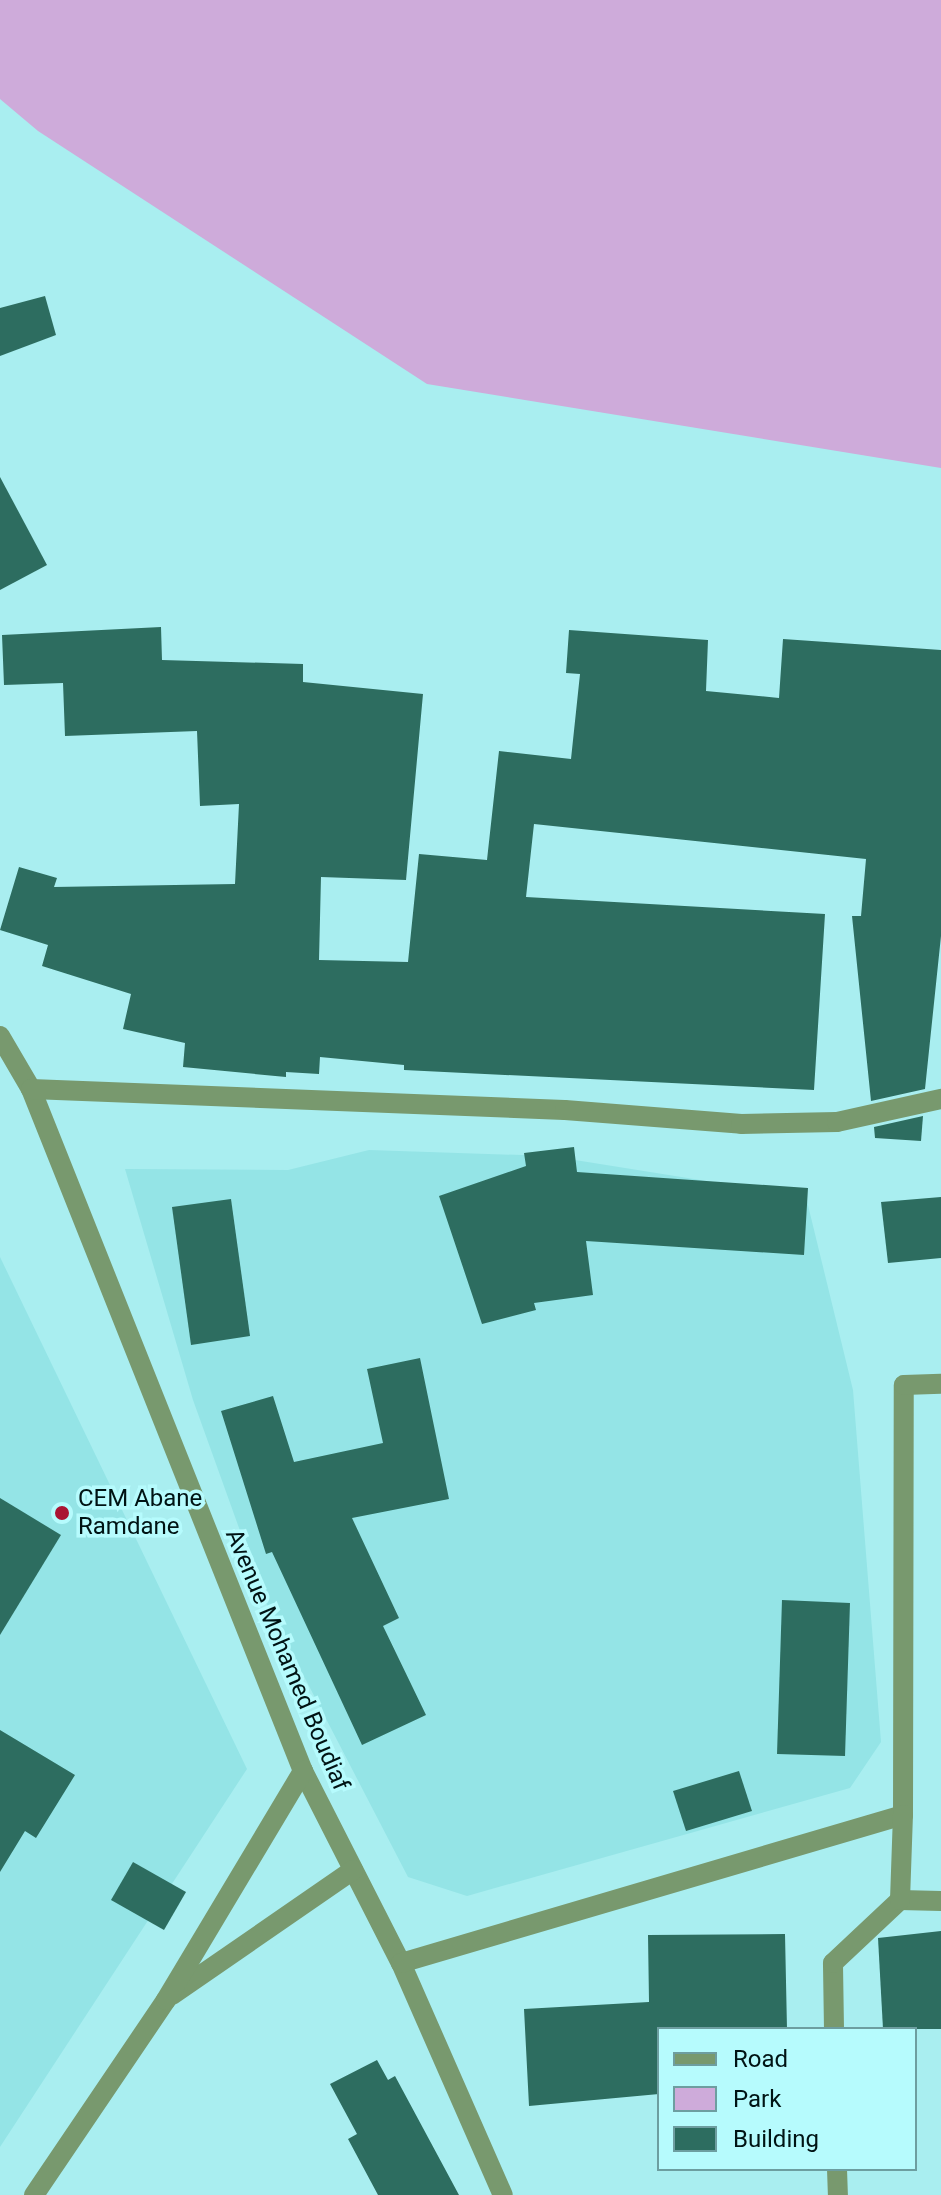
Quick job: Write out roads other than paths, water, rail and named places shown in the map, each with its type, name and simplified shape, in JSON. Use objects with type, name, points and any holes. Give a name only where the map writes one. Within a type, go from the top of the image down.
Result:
[{"type":"street","name":"Avenue Mohamed Boudiaf","points":[[0,1036],[31,1089],[303,1771],[401,1963],[503,2195]]},
{"type":"street","points":[[31,1089],[565,1110],[741,1124],[837,1122],[941,1099]]},
{"type":"street","points":[[900,1900],[904,1385],[941,1384]]},
{"type":"street","points":[[34,2195],[166,2000],[303,1771]]},
{"type":"street","points":[[401,1963],[903,1815]]},
{"type":"street","points":[[166,2000],[353,1870]]},
{"type":"street","points":[[834,2027],[833,1963],[900,1900],[941,1901]]},
{"type":"street","points":[[837,2171],[838,2195]]},
{"type":"place","name":"CEM Abane Ramdane","points":[[62,1513]]}]
